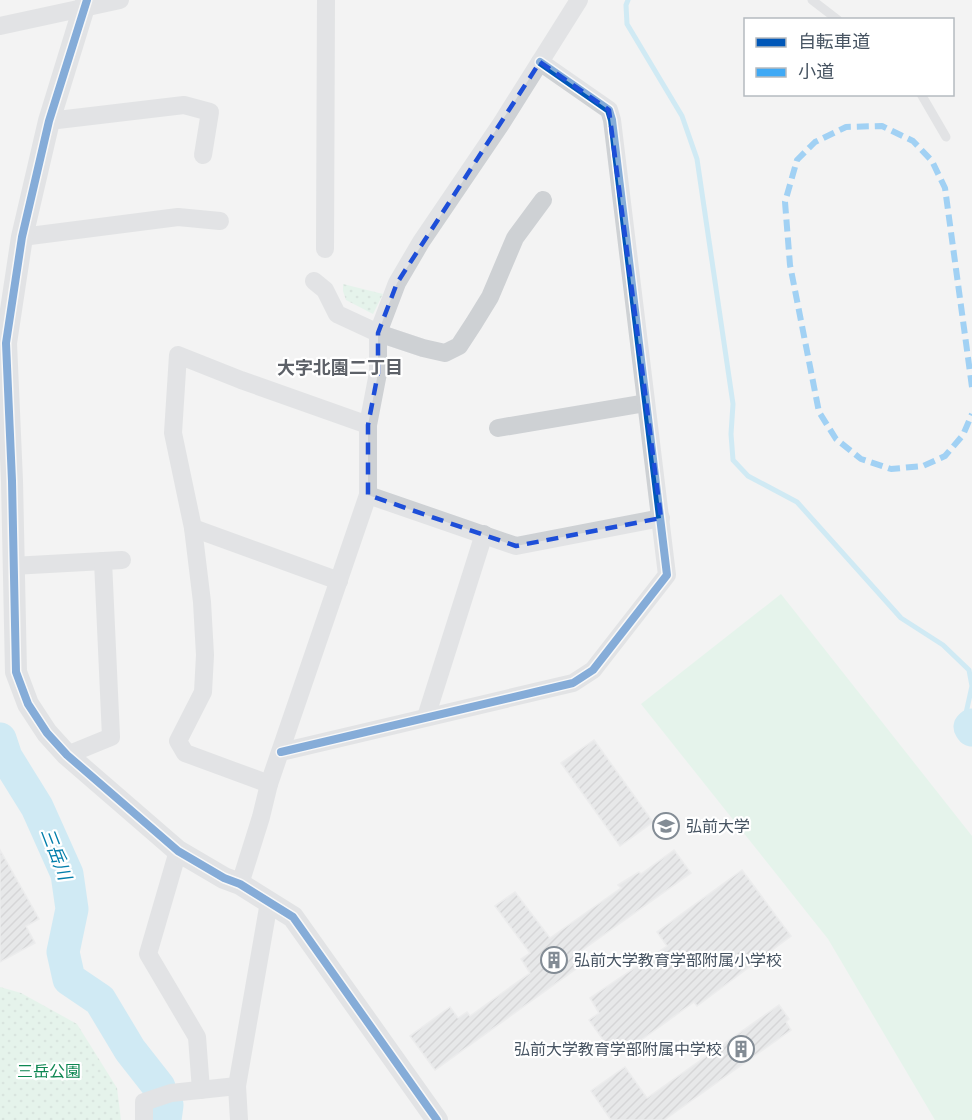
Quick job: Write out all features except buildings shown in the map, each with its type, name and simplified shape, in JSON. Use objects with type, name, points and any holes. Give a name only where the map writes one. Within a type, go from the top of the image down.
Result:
[{"type":"street","points":[[0,26],[86,3],[120,0]]},
{"type":"street","points":[[325,249],[326,0]]},
{"type":"street","points":[[240,884],[269,784],[368,495],[368,425],[378,373],[378,333],[397,283],[421,242],[501,124],[579,0]]},
{"type":"street","points":[[86,3],[49,121],[22,237],[3,342],[6,481],[16,672],[27,704],[47,733],[67,755],[178,851],[224,878],[240,884],[293,917],[437,1120]]},
{"type":"street","points":[[281,752],[573,683],[593,670],[667,574],[609,110],[540,62]]},
{"type":"street","points":[[49,121],[184,105],[210,112],[203,155]]},
{"type":"street","points":[[314,281],[326,290],[337,314],[378,333],[445,353],[459,346],[490,297],[515,238],[543,200]]},
{"type":"street","points":[[22,237],[178,217],[220,221]]},
{"type":"street","points":[[269,784],[185,753],[178,741],[203,692],[205,655],[202,602],[193,528],[173,433],[178,355],[368,425]]},
{"type":"street","points":[[498,428],[646,403]]},
{"type":"street","points":[[368,495],[516,546],[661,518]]},
{"type":"street","points":[[193,528],[339,581]]},
{"type":"street","points":[[426,717],[484,534]]},
{"type":"street","points":[[12,566],[122,560]]},
{"type":"street","points":[[67,755],[111,737],[103,561]]},
{"type":"street","points":[[178,851],[148,954],[197,1037],[201,1090]]},
{"type":"street","points":[[239,1120],[237,1086],[268,902]]},
{"type":"street","points":[[144,1120],[144,1102],[171,1093],[237,1086]]},
{"type":"lane","points":[[812,0],[835,18]]},
{"type":"lane","points":[[922,96],[946,137]]},
{"type":"highlighted area","points":[[540,62],[609,110],[661,518],[516,546],[368,495],[368,425],[378,373],[378,333],[397,283]]},
{"type":"green space","points":[[343,284],[383,294],[373,314],[346,300]]},
{"type":"green space","points":[[781,594],[972,836],[972,1120],[935,1120],[828,939],[641,704]]},
{"type":"green space","name":"三岳公園","points":[[0,987],[21,993],[77,1024],[117,1088],[121,1120],[0,1120]]},
{"type":"waterway","points":[[628,0],[627,24],[682,116],[697,159],[733,404],[731,434],[733,460],[748,476],[797,502],[901,618],[943,645],[969,670],[972,686],[966,713],[970,727]]},
{"type":"waterway","points":[[972,725],[970,727],[972,730]]},
{"type":"waterway","name":"三岳川","points":[[0,739],[6,757],[37,807],[67,874],[72,909],[63,952],[69,979],[100,1000],[130,1050],[159,1087]]},
{"type":"waterway","name":"三岳川","points":[[165,1120],[167,1105]]},
{"type":"marked path","points":[[972,387],[945,188],[932,161],[913,141],[882,126],[846,127],[815,142],[797,160],[785,202],[790,265],[819,412],[836,439],[861,459],[891,469],[923,466],[945,456],[963,435],[972,414]]},
{"type":"cycle path","points":[[87,0],[49,121],[22,237],[6,343],[12,481],[16,672],[28,704],[47,733],[67,755],[178,851],[224,878],[240,884],[293,917],[437,1120]]},
{"type":"cycle path","points":[[281,752],[573,683],[593,670],[667,575],[612,120],[609,110],[540,62]]},
{"type":"place","name":"弘前大学","points":[[666,826]]},
{"type":"place","name":"弘前大学教育学部附属小学校","points":[[554,960]]},
{"type":"place","name":"弘前大学教育学部附属中学校","points":[[741,1049]]},
{"type":"district","name":"大字北園二丁目","points":[[340,368]]}]
